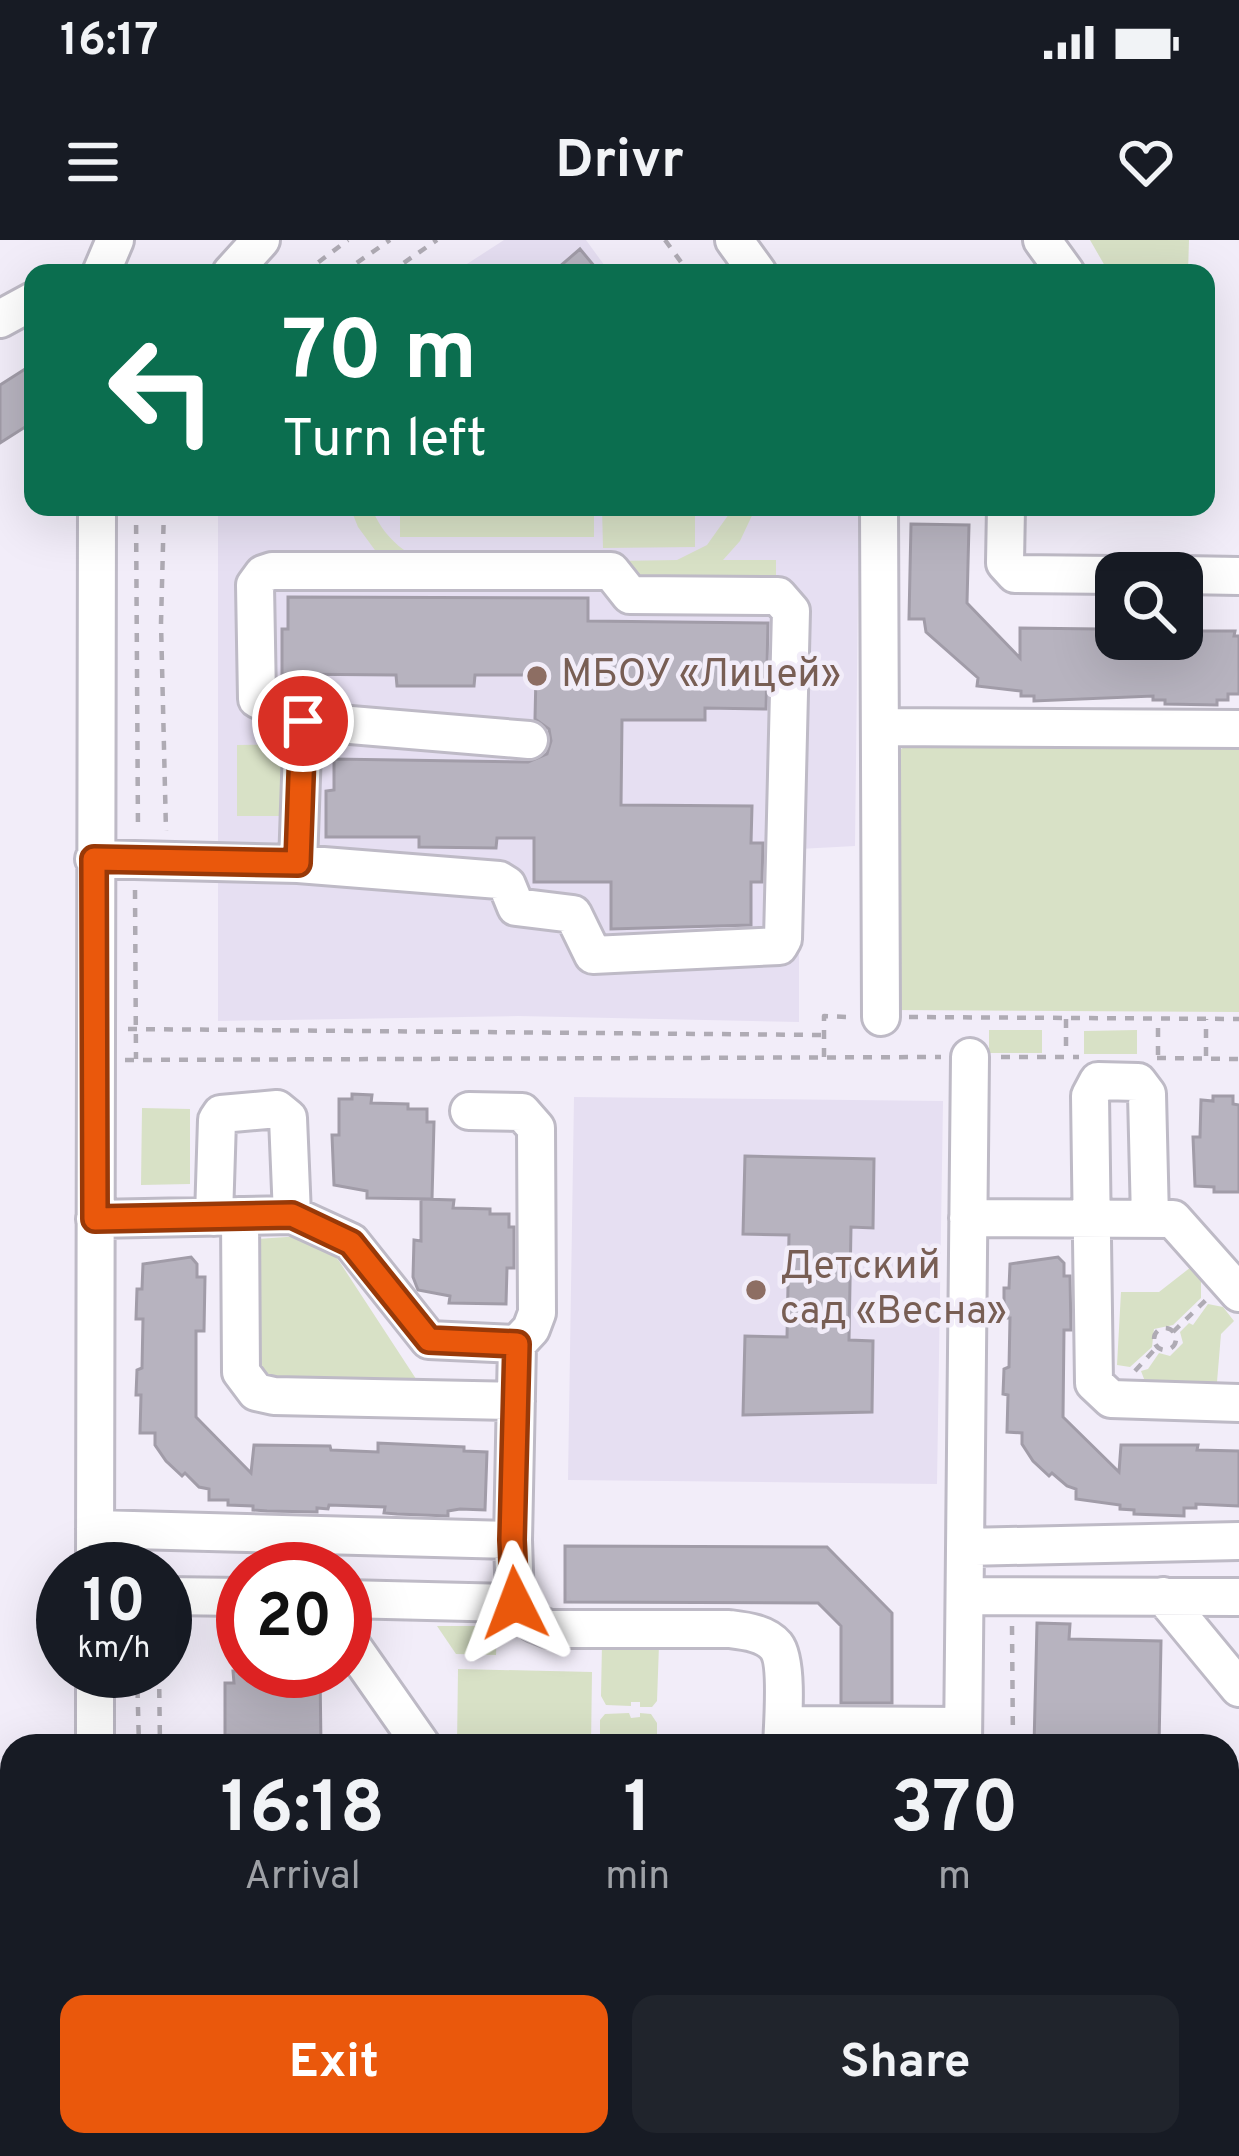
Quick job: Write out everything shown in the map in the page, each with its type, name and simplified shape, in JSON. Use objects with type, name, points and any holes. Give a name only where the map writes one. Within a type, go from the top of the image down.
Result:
[{"type":"street","points":[[239,264],[261,240]]},
{"type":"street","points":[[1041,240],[1059,264]]},
{"type":"street","points":[[95,1542],[97,516]]},
{"type":"street","points":[[879,516],[881,1017]]},
{"type":"street","points":[[1006,516],[1005,563],[1015,574],[1095,575]]},
{"type":"street","points":[[94,859],[136,853],[499,880],[507,885],[516,907],[568,911],[577,918],[593,955],[779,946],[783,939],[791,611],[778,596],[630,596],[610,572],[272,571],[255,585],[257,699],[303,721],[529,740]]},
{"type":"street","points":[[1203,575],[1239,576]]},
{"type":"street","points":[[298,863],[303,721]]},
{"type":"street","points":[[880,727],[1239,729]]},
{"type":"street","points":[[963,1734],[970,1057]]},
{"type":"street","points":[[1150,1219],[1147,1094],[1138,1082],[1098,1081],[1090,1096],[1094,1383],[1111,1399],[1239,1403]]},
{"type":"street","points":[[292,1215],[288,1118],[277,1109],[220,1114],[241,1372],[256,1392],[516,1401]]},
{"type":"street","points":[[469,1111],[522,1112],[536,1128],[537,1313],[531,1329],[517,1344],[515,1603],[534,1623],[549,1629],[729,1629],[756,1634],[774,1643],[782,1657],[782,1734]]},
{"type":"street","points":[[95,1219],[292,1215],[351,1243],[429,1340],[517,1344]]},
{"type":"street","points":[[968,1218],[1173,1219],[1239,1293]]},
{"type":"street","points":[[95,1529],[512,1540]]},
{"type":"street","points":[[965,1547],[1239,1541]]},
{"type":"street","points":[[965,1596],[1239,1597]]},
{"type":"street","points":[[1162,1596],[1239,1688]]},
{"type":"street","points":[[372,1600],[515,1603]]},
{"type":"street","points":[[372,1675],[414,1734]]},
{"type":"street","points":[[95,1698],[95,1734]]},
{"type":"path","points":[[316,264],[348,240]]},
{"type":"path","points":[[355,264],[390,240]]},
{"type":"path","points":[[402,264],[437,240]]},
{"type":"path","points":[[136,516],[136,1060]]},
{"type":"path","points":[[136,853],[166,847],[164,516]]},
{"type":"path","points":[[824,1057],[824,1016],[1239,1019]]},
{"type":"path","points":[[1066,1018],[1066,1057]]},
{"type":"path","points":[[1158,1019],[1158,1058],[1239,1059]]},
{"type":"path","points":[[1206,1019],[1206,1058]]},
{"type":"path","points":[[95,1044],[136,1029],[824,1035]]},
{"type":"path","points":[[95,1044],[136,1060],[1089,1058]]},
{"type":"path","points":[[1132,1375],[1158,1346]]},
{"type":"path","points":[[1011,1596],[1013,1734]]},
{"type":"path","points":[[138,1698],[139,1734]]},
{"type":"path","points":[[159,1698],[160,1734]]},
{"type":"shaded area","points":[[504,240],[586,240],[603,264],[467,264]]},
{"type":"shaded area","name":"МБОУ «Лицей»","points":[[218,516],[859,516],[855,846],[799,849],[799,1022],[518,1016],[218,1021]]},
{"type":"shaded area","name":"Детский сад «Весна»","points":[[574,1097],[943,1101],[937,1484],[568,1480]]},
{"type":"green space","points":[[1090,240],[1189,240],[1188,264],[1104,264]]},
{"type":"green space","points":[[354,516],[376,516],[395,542],[431,564],[677,560],[707,545],[728,516],[752,516],[740,541],[723,560],[776,560],[776,581],[322,585],[380,557]]},
{"type":"green space","points":[[400,516],[594,516],[594,537],[400,537]]},
{"type":"green space","points":[[602,516],[695,516],[695,547],[603,548]]},
{"type":"green space","points":[[291,744],[292,816],[237,816],[237,745]]},
{"type":"green space","points":[[908,744],[1239,746],[1239,1012],[891,1010],[896,753]]},
{"type":"green space","points":[[989,1030],[1042,1030],[1042,1053],[989,1053]]},
{"type":"green space","points":[[1137,1030],[1137,1054],[1084,1054],[1084,1031]]},
{"type":"green space","points":[[142,1108],[190,1109],[190,1184],[141,1185]]},
{"type":"green space","points":[[316,1235],[339,1261],[422,1388],[256,1383],[257,1239]]},
{"type":"green space","points":[[1191,1267],[1201,1279],[1201,1298],[1173,1325],[1154,1329],[1152,1347],[1130,1367],[1117,1365],[1121,1292],[1159,1292]]},
{"type":"green space","points":[[1208,1304],[1223,1307],[1234,1321],[1221,1334],[1217,1382],[1156,1380],[1146,1384],[1141,1371],[1159,1353],[1170,1356],[1183,1343],[1180,1332],[1189,1323],[1193,1325]]},
{"type":"green space","points":[[437,1626],[497,1626],[496,1655],[456,1654]]},
{"type":"green space","points":[[602,1643],[659,1645],[657,1701],[652,1707],[640,1707],[640,1702],[606,1705],[601,1696]]},
{"type":"green space","points":[[458,1669],[592,1672],[591,1734],[457,1734]]},
{"type":"green space","points":[[629,1713],[631,1718],[651,1714],[657,1734],[600,1734],[605,1714]]},
{"type":"building","points":[[580,249],[592,264],[562,264]]},
{"type":"building","points":[[24,370],[24,428],[0,443],[0,385]]},
{"type":"building","points":[[911,524],[969,525],[967,603],[1020,658],[1020,628],[1095,629],[1095,660],[1203,660],[1203,631],[1235,631],[1234,636],[1239,636],[1239,694],[1228,694],[1228,700],[1217,700],[1217,705],[1165,704],[1153,696],[1034,701],[1034,696],[1021,696],[1021,691],[977,686],[978,678],[926,632],[924,619],[909,619]]},
{"type":"building","points":[[288,597],[588,598],[588,621],[768,623],[766,709],[705,708],[705,720],[622,720],[621,805],[752,806],[751,843],[763,843],[762,882],[751,882],[751,925],[611,929],[611,882],[534,882],[534,838],[497,838],[496,848],[419,847],[419,837],[326,837],[326,791],[334,790],[334,759],[528,762],[547,754],[551,741],[549,729],[535,719],[536,675],[475,675],[474,686],[397,686],[396,675],[282,674]]},
{"type":"building","points":[[352,1094],[372,1095],[371,1103],[427,1109],[427,1122],[434,1122],[432,1199],[367,1198],[367,1191],[334,1185],[332,1135],[339,1135],[339,1099],[352,1099]]},
{"type":"building","points":[[1213,1096],[1233,1096],[1233,1104],[1239,1105],[1239,1192],[1195,1186],[1193,1137],[1200,1137],[1201,1100],[1213,1101]]},
{"type":"building","points":[[745,1156],[874,1159],[873,1228],[851,1227],[849,1340],[873,1341],[872,1412],[743,1415],[745,1336],[787,1337],[789,1235],[743,1234]]},
{"type":"building","points":[[421,1199],[454,1200],[453,1208],[509,1214],[509,1227],[514,1227],[514,1268],[507,1268],[506,1304],[449,1303],[450,1296],[418,1290],[413,1277],[414,1240],[421,1241]]},
{"type":"building","points":[[191,1257],[197,1264],[197,1277],[205,1277],[204,1331],[196,1331],[196,1417],[251,1473],[254,1445],[378,1452],[378,1443],[464,1447],[464,1451],[487,1452],[485,1510],[460,1509],[448,1511],[448,1516],[329,1505],[317,1512],[267,1511],[209,1500],[209,1489],[199,1487],[185,1473],[182,1476],[166,1461],[155,1445],[155,1433],[140,1433],[141,1395],[136,1395],[143,1319],[136,1319],[137,1289],[142,1289],[143,1264]]},
{"type":"building","points":[[1058,1257],[1064,1263],[1064,1276],[1070,1276],[1071,1330],[1064,1330],[1063,1417],[1119,1472],[1121,1445],[1198,1445],[1197,1450],[1239,1451],[1239,1506],[1196,1504],[1196,1508],[1184,1508],[1184,1516],[1134,1514],[1120,1505],[1076,1499],[1076,1489],[1052,1473],[1049,1476],[1033,1461],[1022,1444],[1022,1433],[1007,1432],[1008,1395],[1003,1394],[1010,1318],[1004,1318],[1004,1288],[1009,1288],[1010,1264]]},
{"type":"building","points":[[565,1546],[827,1547],[892,1613],[892,1703],[841,1703],[841,1626],[818,1603],[565,1602]]},
{"type":"building","points":[[1037,1623],[1070,1624],[1069,1639],[1161,1641],[1159,1734],[1034,1734]]},
{"type":"building","points":[[225,1698],[320,1698],[321,1734],[225,1734]]},
{"type":"place","name":"МБОУ «Лицей»","points":[[537,676]]},
{"type":"place","name":"Детский сад «Весна»","points":[[756,1290]]},
{"type":"route","points":[[303,721],[298,863],[94,859],[95,1219],[292,1215],[351,1243],[429,1340],[517,1344],[515,1603]]}]
